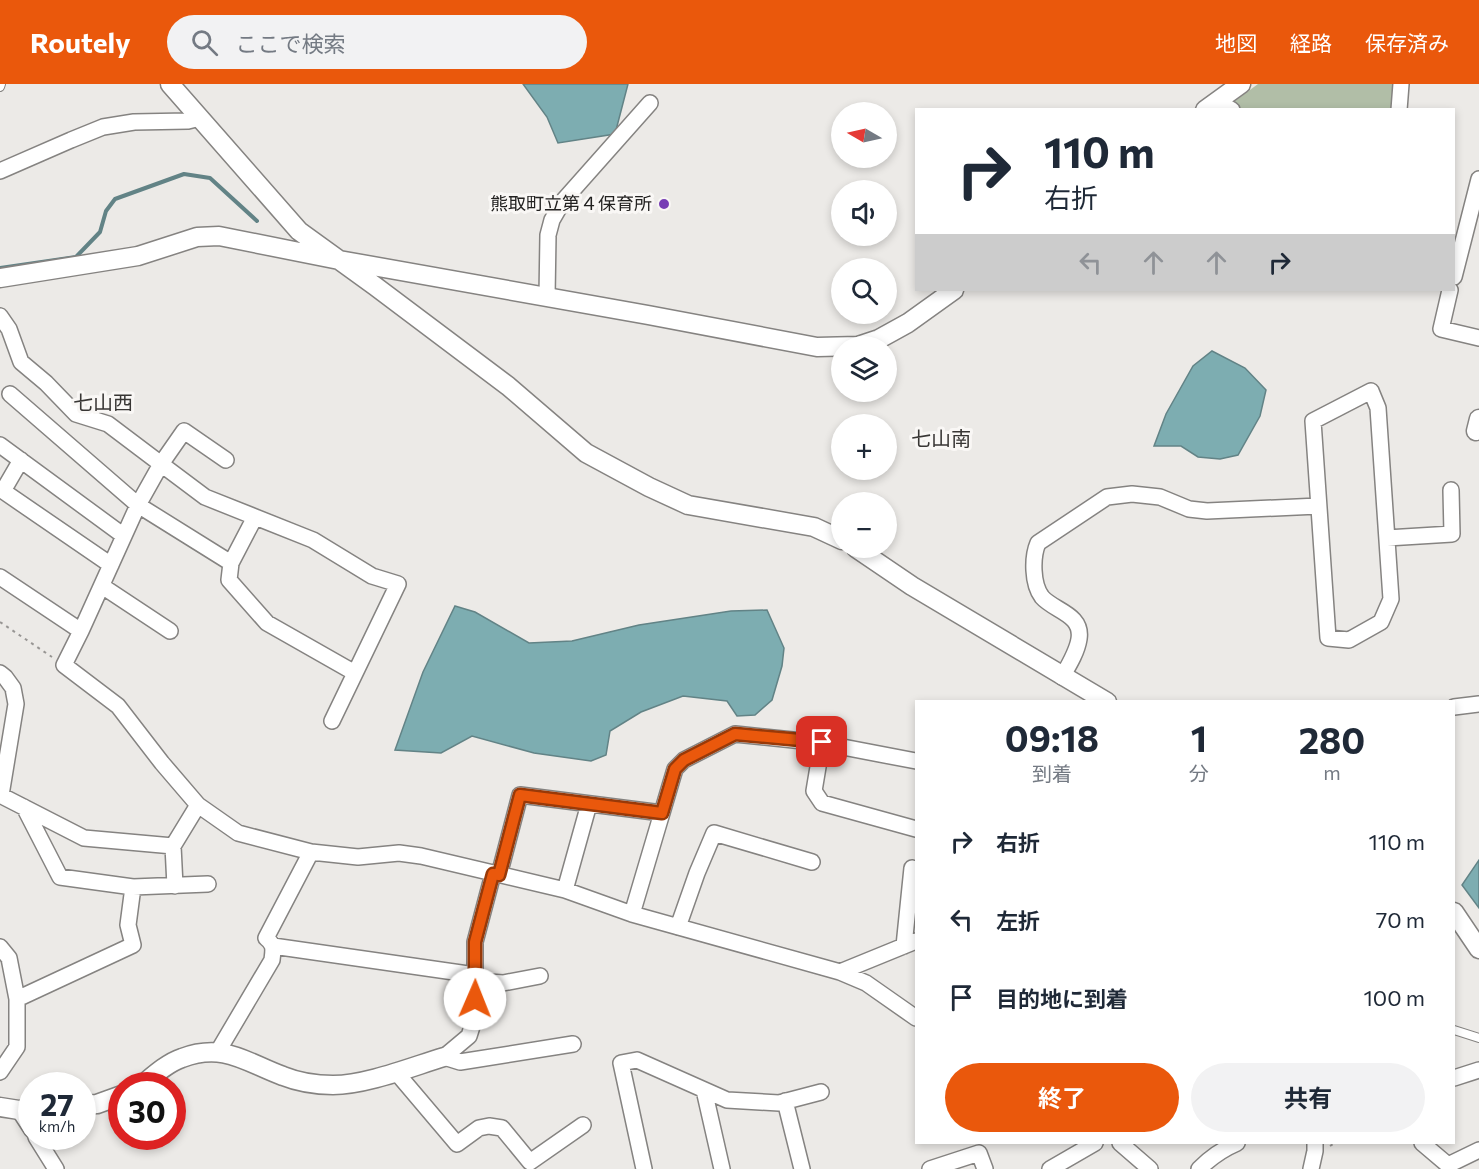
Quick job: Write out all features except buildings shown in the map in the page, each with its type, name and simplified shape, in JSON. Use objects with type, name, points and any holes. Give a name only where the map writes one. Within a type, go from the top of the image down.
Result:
[{"type":"street","points":[[170,84],[299,231],[508,386],[586,453],[688,505],[814,527],[831,535]]},
{"type":"street","points":[[1218,107],[1241,84]]},
{"type":"street","points":[[1399,108],[1401,84]]},
{"type":"street","points":[[547,297],[548,235],[552,220],[563,201],[650,103]]},
{"type":"street","points":[[0,171],[103,127],[134,122],[188,121],[200,118]]},
{"type":"street","points":[[1455,268],[1457,247],[1478,184]]},
{"type":"street","points":[[0,278],[138,256],[197,237],[219,236],[817,347],[858,346],[879,339],[953,291]]},
{"type":"street","points":[[1450,291],[1441,329],[1479,338]]},
{"type":"street","points":[[0,316],[9,329],[21,362],[46,383],[76,414],[108,424],[205,496],[313,540],[372,576],[398,584],[332,721]]},
{"type":"street","points":[[1371,392],[1378,408],[1387,538],[1391,599],[1381,622],[1349,640],[1329,638],[1313,421],[1371,392]]},
{"type":"street","points":[[10,394],[138,505],[231,563]]},
{"type":"street","points":[[226,460],[184,431],[160,464],[138,505],[64,665],[118,706],[198,806],[238,833],[311,852],[358,857],[399,853],[421,856],[565,890],[632,914],[840,972],[866,983],[915,1017]]},
{"type":"street","points":[[0,445],[124,536]]},
{"type":"street","points":[[21,460],[3,491],[111,566]]},
{"type":"street","points":[[1387,538],[1452,534],[1451,490]]},
{"type":"street","points":[[1062,677],[1075,653],[1080,637],[1077,622],[1042,598],[1034,569],[1034,553],[1038,543],[1091,507],[1107,497],[1132,494],[1160,497],[1189,509],[1207,511],[1318,506]]},
{"type":"street","points":[[255,517],[231,563],[229,580],[267,623],[355,673]]},
{"type":"street","points":[[871,558],[912,586],[1103,700]]},
{"type":"street","points":[[0,577],[81,631]]},
{"type":"street","points":[[102,586],[170,631]]},
{"type":"street","points":[[0,673],[13,688],[16,704],[0,795],[84,838],[173,846]]},
{"type":"street","points":[[1455,706],[1479,704]]},
{"type":"street","points":[[632,914],[675,769],[684,760],[735,734],[822,742],[915,760]]},
{"type":"street","points":[[822,742],[814,791],[822,803],[915,829]]},
{"type":"street","points":[[161,1072],[181,1058],[201,1053],[234,1054],[284,1077],[332,1085],[360,1082],[444,1057],[469,1036],[475,1017],[475,942],[520,795],[662,813]]},
{"type":"street","points":[[565,890],[589,804]]},
{"type":"street","points":[[174,886],[173,846],[198,806]]},
{"type":"street","points":[[24,807],[60,877],[133,888],[208,884]]},
{"type":"street","points":[[678,927],[714,833],[812,862]]},
{"type":"street","points":[[217,1053],[273,960],[272,942],[266,938],[311,852]]},
{"type":"street","points":[[840,972],[910,943],[912,868]]},
{"type":"street","points":[[17,999],[133,945],[128,925],[133,888]]},
{"type":"street","points":[[1455,913],[1479,949]]},
{"type":"street","points":[[273,946],[503,983],[540,976]]},
{"type":"street","points":[[0,947],[9,958],[17,999],[17,1047],[0,1072]]},
{"type":"street","points":[[444,1057],[460,1062],[573,1044]]},
{"type":"street","points":[[644,1169],[621,1063],[637,1060],[727,1100],[779,1103],[821,1092]]},
{"type":"street","points":[[1455,1078],[1479,1070]]},
{"type":"street","points":[[396,1072],[457,1144],[479,1128],[489,1126],[502,1128],[530,1162],[583,1125]]},
{"type":"street","points":[[704,1090],[722,1169]]},
{"type":"street","points":[[785,1101],[802,1169]]},
{"type":"street","points":[[0,1107],[18,1108]]},
{"type":"street","points":[[1050,1169],[1093,1144]]},
{"type":"street","points":[[1121,1144],[1150,1169]]},
{"type":"street","points":[[1199,1169],[1205,1162],[1235,1144]]},
{"type":"street","points":[[1311,1169],[1316,1151],[1315,1144]]},
{"type":"street","points":[[1423,1144],[1448,1165],[1479,1150]]},
{"type":"street","points":[[44,1150],[56,1169]]},
{"type":"street","points":[[930,1169],[979,1153],[985,1169]]},
{"type":"lane","points":[[1455,1030],[1479,1038]]},
{"type":"path","points":[[0,622],[64,665]]},
{"type":"green space","points":[[1258,84],[1394,84],[1392,108],[1238,108],[1234,105],[1235,101]]},
{"type":"water","points":[[523,84],[628,84],[615,134],[558,143],[547,117]]},
{"type":"water","points":[[1212,351],[1245,368],[1266,390],[1260,416],[1238,455],[1220,459],[1198,457],[1181,446],[1154,446],[1166,414],[1193,366]]},
{"type":"water","points":[[455,606],[475,612],[529,643],[572,641],[639,625],[731,611],[767,610],[784,648],[782,666],[772,700],[755,715],[737,716],[727,701],[683,696],[641,712],[610,731],[606,755],[591,761],[534,753],[472,736],[441,753],[395,750],[423,672]]},
{"type":"water","points":[[1479,860],[1479,908],[1462,885]]},
{"type":"waterway","points":[[0,268],[76,257],[100,232],[106,211],[115,199],[184,174],[210,178],[257,221]]},
{"type":"place","name":"熊取町立第４保育所","points":[[664,204]]},
{"type":"district","name":"七山西","points":[[103,403]]},
{"type":"district","name":"七山南","points":[[941,439]]},
{"type":"route","points":[[475,999],[475,942],[493,874],[499,875],[520,795],[662,813],[675,769],[684,760],[735,734],[822,742]]}]
